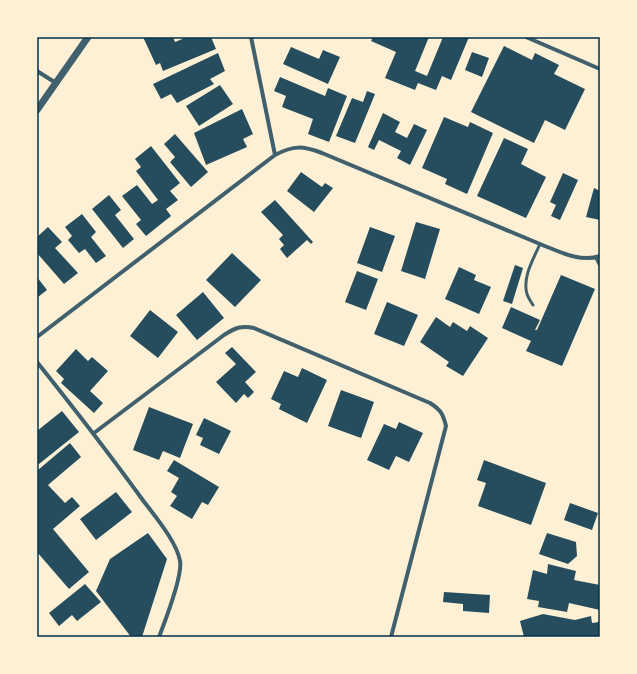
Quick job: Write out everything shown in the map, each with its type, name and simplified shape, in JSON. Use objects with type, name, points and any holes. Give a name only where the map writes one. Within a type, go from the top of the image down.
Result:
[{"type":"street","points":[[37,110],[88,37]]},
{"type":"street","points":[[251,37],[275,155]]},
{"type":"street","points":[[526,37],[600,69]]},
{"type":"street","points":[[37,71],[56,83]]},
{"type":"street","points":[[37,337],[275,155],[285,149],[295,147],[308,148],[540,244],[580,258],[589,259],[598,257]]},
{"type":"street","points":[[94,433],[224,335],[234,328],[244,326],[254,328],[430,403],[438,408],[443,415],[446,426],[391,637]]},
{"type":"street","points":[[37,362],[94,433],[154,515],[176,548],[180,562],[180,574],[159,637]]},
{"type":"lane","points":[[533,305],[527,294],[526,283],[540,244]]},
{"type":"lane","points":[[598,257],[600,266]]},
{"type":"building","points":[[143,37],[173,37],[175,42],[187,37],[211,37],[216,49],[163,71],[160,63],[156,65]]},
{"type":"building","points":[[373,37],[429,37],[415,71],[427,76],[443,37],[469,37],[451,80],[442,76],[436,90],[418,83],[415,90],[385,78],[396,52],[371,41]]},
{"type":"building","points":[[504,46],[532,60],[535,53],[559,65],[554,74],[585,89],[565,130],[545,120],[534,143],[471,112]]},
{"type":"building","points":[[291,47],[319,59],[323,50],[340,57],[328,84],[283,64]]},
{"type":"building","points":[[472,52],[489,58],[482,77],[465,70]]},
{"type":"building","points":[[218,53],[225,71],[210,79],[214,84],[177,103],[171,94],[161,99],[153,84]]},
{"type":"building","points":[[280,77],[325,96],[328,88],[347,96],[329,142],[308,134],[313,119],[282,107],[286,96],[274,91]]},
{"type":"building","points":[[220,85],[233,104],[199,126],[186,106]]},
{"type":"building","points":[[367,91],[375,94],[355,143],[336,136],[352,98],[363,102]]},
{"type":"building","points":[[242,109],[253,134],[243,139],[247,147],[206,165],[194,133]]},
{"type":"building","points":[[383,113],[400,122],[395,132],[407,138],[414,124],[427,130],[410,165],[397,158],[401,151],[379,140],[374,150],[368,147]]},
{"type":"building","points":[[444,117],[468,127],[470,122],[493,133],[467,194],[445,184],[447,179],[422,168]]},
{"type":"building","points":[[175,134],[208,172],[191,187],[170,162],[175,157],[164,144]]},
{"type":"building","points":[[504,138],[528,149],[521,164],[546,177],[526,218],[477,196]]},
{"type":"building","points":[[151,146],[180,183],[170,191],[178,200],[166,209],[171,216],[146,236],[136,224],[141,220],[122,196],[137,185],[152,204],[158,200],[136,171],[141,167],[135,159]]},
{"type":"building","points":[[301,172],[322,187],[325,183],[333,188],[314,212],[287,191]]},
{"type":"building","points":[[563,173],[578,180],[560,220],[551,216],[556,205],[550,202]]},
{"type":"building","points":[[594,188],[600,191],[600,220],[586,217]]},
{"type":"building","points":[[109,195],[121,210],[115,215],[134,239],[123,248],[92,209]]},
{"type":"building","points":[[275,200],[313,242],[311,244],[307,240],[287,258],[280,249],[284,245],[279,239],[283,235],[261,212]]},
{"type":"building","points":[[82,214],[96,232],[91,237],[106,256],[96,263],[85,249],[79,253],[68,240],[72,236],[65,227]]},
{"type":"building","points":[[416,222],[440,229],[425,279],[401,271]]},
{"type":"building","points":[[48,227],[62,242],[55,248],[78,273],[64,284],[37,253],[37,237]]},
{"type":"building","points":[[370,227],[395,236],[382,272],[357,263]]},
{"type":"building","points":[[232,253],[261,280],[235,307],[206,280]]},
{"type":"building","points":[[515,265],[523,268],[512,304],[503,301]]},
{"type":"building","points":[[459,267],[476,275],[474,280],[491,287],[479,314],[445,299]]},
{"type":"building","points":[[357,271],[378,279],[366,310],[345,302]]},
{"type":"building","points":[[561,275],[595,289],[562,366],[526,351],[531,341],[502,328],[511,307],[540,320],[535,330],[537,330]]},
{"type":"building","points":[[37,277],[47,290],[38,297],[37,296]]},
{"type":"building","points":[[203,292],[224,318],[197,340],[176,315]]},
{"type":"building","points":[[387,302],[418,315],[404,346],[374,334]]},
{"type":"building","points":[[150,310],[178,332],[158,358],[130,336]]},
{"type":"building","points":[[436,317],[450,327],[453,322],[467,331],[470,326],[488,338],[463,376],[446,366],[449,362],[420,342]]},
{"type":"building","points":[[232,347],[256,372],[245,382],[254,392],[248,398],[244,394],[236,403],[216,382],[236,364],[225,353]]},
{"type":"building","points":[[76,349],[88,361],[92,357],[108,371],[90,391],[103,403],[94,413],[61,383],[64,379],[56,371]]},
{"type":"building","points":[[302,368],[327,380],[307,423],[279,409],[281,404],[271,399],[284,371],[298,377]]},
{"type":"building","points":[[341,390],[374,402],[361,438],[328,426]]},
{"type":"building","points":[[149,407],[193,424],[180,458],[163,451],[159,460],[133,450]]},
{"type":"building","points":[[62,411],[79,432],[39,464],[37,462],[37,431]]},
{"type":"building","points":[[204,418],[231,431],[219,454],[200,445],[203,438],[196,435]]},
{"type":"building","points":[[399,422],[423,433],[409,462],[396,456],[389,470],[367,460],[384,424],[396,429]]},
{"type":"building","points":[[70,443],[81,457],[48,485],[65,503],[72,497],[80,506],[53,529],[89,572],[69,589],[37,552],[37,469],[38,470]]},
{"type":"building","points":[[174,460],[219,487],[208,505],[202,502],[192,519],[170,506],[177,496],[171,492],[179,478],[167,471]]},
{"type":"building","points":[[484,460],[546,483],[531,525],[478,506],[486,483],[477,480]]},
{"type":"building","points":[[116,492],[132,512],[96,540],[80,519]]},
{"type":"building","points":[[570,503],[598,513],[592,530],[564,520]]},
{"type":"building","points":[[148,533],[167,559],[142,637],[131,637],[96,591],[110,559]]},
{"type":"building","points":[[547,533],[576,542],[577,556],[568,564],[539,554]]},
{"type":"building","points":[[548,564],[576,571],[574,580],[600,585],[600,610],[569,603],[567,612],[538,607],[539,601],[527,599],[533,570],[547,574]]},
{"type":"building","points":[[85,584],[101,602],[77,621],[72,615],[59,626],[49,613]]},
{"type":"building","points":[[444,592],[490,595],[489,613],[463,611],[463,604],[443,602]]},
{"type":"building","points":[[543,614],[575,620],[591,616],[592,623],[599,622],[600,637],[524,637],[520,621]]}]
